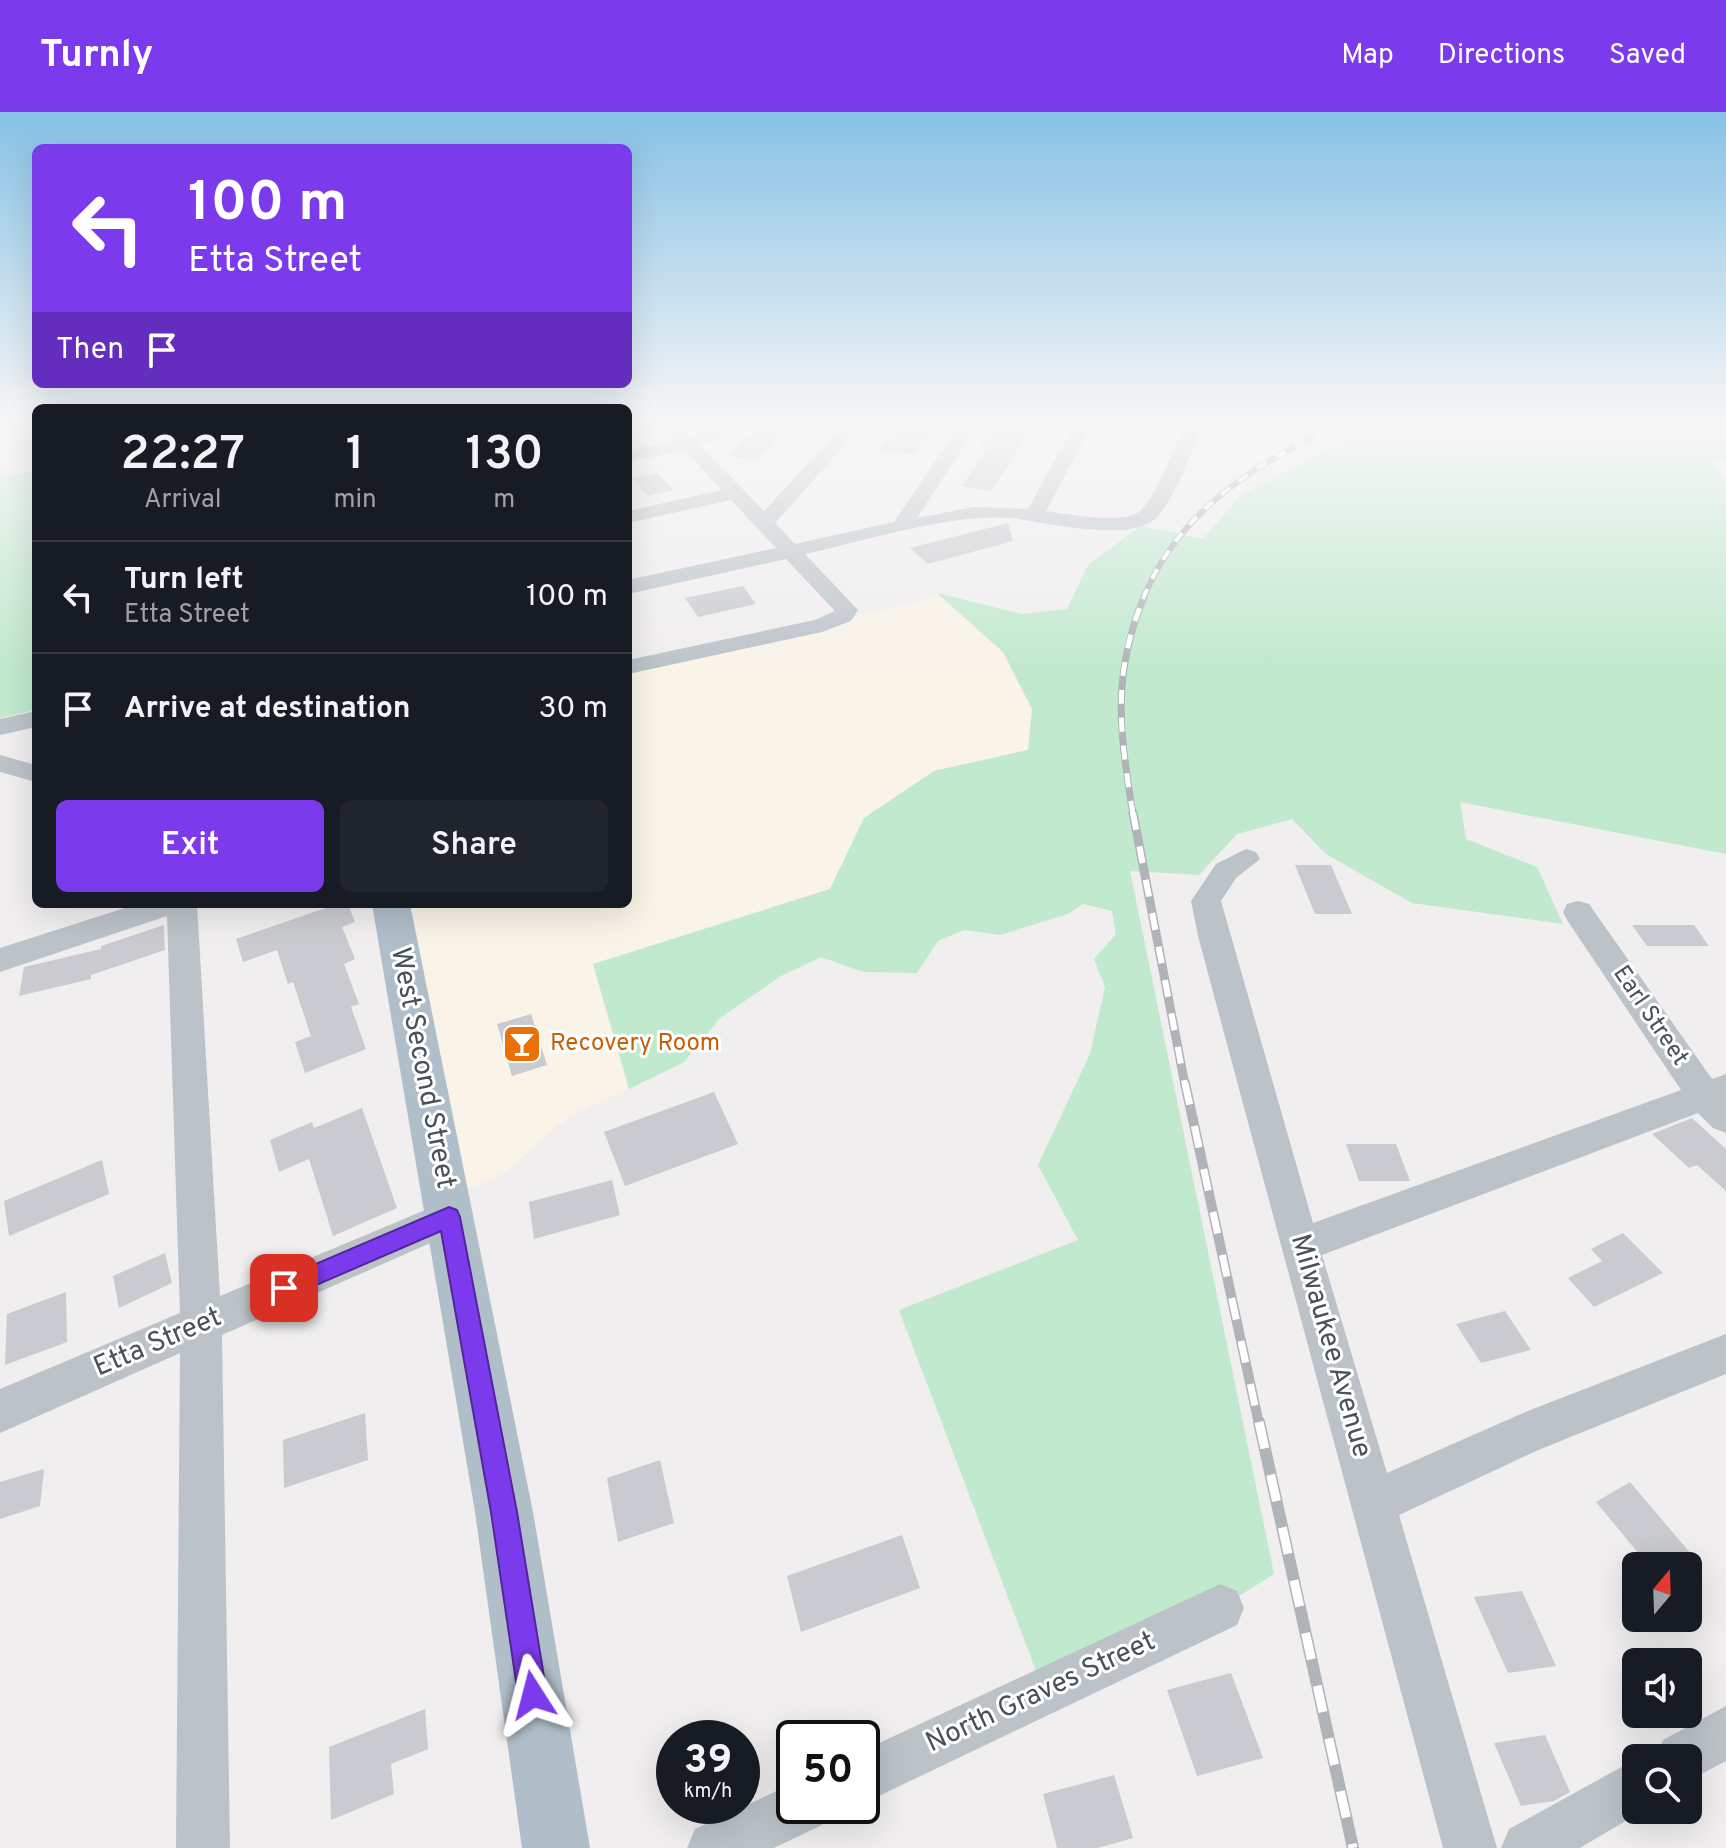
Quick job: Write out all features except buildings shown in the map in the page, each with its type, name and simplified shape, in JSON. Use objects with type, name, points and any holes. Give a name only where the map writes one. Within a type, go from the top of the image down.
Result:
[{"type":"main road","name":"West Second Street","points":[[392,908],[504,1512],[556,1848]]},
{"type":"street","points":[[632,516],[673,507]]},
{"type":"street","points":[[632,666],[822,625],[843,616],[847,610],[751,507]]},
{"type":"street","points":[[765,522],[779,507]]},
{"type":"street","points":[[901,527],[914,507]]},
{"type":"street","points":[[1035,514],[1039,507]]},
{"type":"street","points":[[632,586],[974,513],[1035,514],[1110,525],[1131,523],[1148,515],[1153,507]]},
{"type":"street","points":[[0,727],[32,720]]},
{"type":"street","points":[[0,763],[32,773]]},
{"type":"street","name":"Milwaukee Avenue","points":[[1246,859],[1226,871],[1206,901],[1470,1848]]},
{"type":"street","points":[[0,960],[158,908]]},
{"type":"street","points":[[182,908],[201,1324],[203,1848]]},
{"type":"street","name":"Earl Street","points":[[1578,912],[1719,1101]]},
{"type":"street","points":[[1301,1245],[1719,1101]]},
{"type":"street","name":"Etta Street","points":[[0,1411],[449,1217]]},
{"type":"street","points":[[1375,1502],[1523,1435],[1726,1354]]},
{"type":"street","name":"North Graves Street","points":[[880,1769],[1220,1608]]},
{"type":"street","points":[[1702,1746],[1726,1732]]},
{"type":"street","points":[[1528,1848],[1622,1793]]},
{"type":"street","points":[[714,1848],[776,1819]]},
{"type":"shaded area","points":[[937,593],[1003,652],[1032,709],[1028,750],[934,771],[864,818],[830,889],[593,964],[629,1089],[569,1116],[507,1171],[446,1199],[392,908],[632,908],[632,666],[924,601]]},
{"type":"green space","points":[[0,507],[32,507],[32,711],[0,718]]},
{"type":"green space","points":[[1231,507],[1726,507],[1726,854],[1460,802],[1466,839],[1537,867],[1563,924],[1412,903],[1326,854],[1292,819],[1237,834],[1199,875],[1130,871],[1274,1574],[1220,1608],[1044,1692],[899,1310],[1078,1240],[1038,1165],[1090,1054],[1105,987],[1094,959],[1116,934],[1112,911],[1083,904],[1068,914],[1000,935],[964,930],[938,941],[917,973],[863,972],[821,957],[781,976],[720,1018],[684,1062],[629,1089],[593,964],[830,889],[864,818],[934,771],[1028,750],[1032,709],[1003,652],[937,593],[1022,614],[1067,609],[1088,565],[1141,526],[1203,539]]},
{"type":"railway","points":[[1143,599],[1158,568],[1177,540],[1207,507]]},
{"type":"railway","points":[[1133,815],[1121,705],[1127,653],[1144,597]]},
{"type":"railway","points":[[1133,813],[1185,1085]]},
{"type":"railway","points":[[1185,1083],[1259,1424]]},
{"type":"railway","points":[[1259,1422],[1353,1848]]},
{"type":"place","name":"Recovery Room","points":[[522,1044]]},
{"type":"route","points":[[284,1288],[449,1217],[504,1512],[533,1695]]}]
